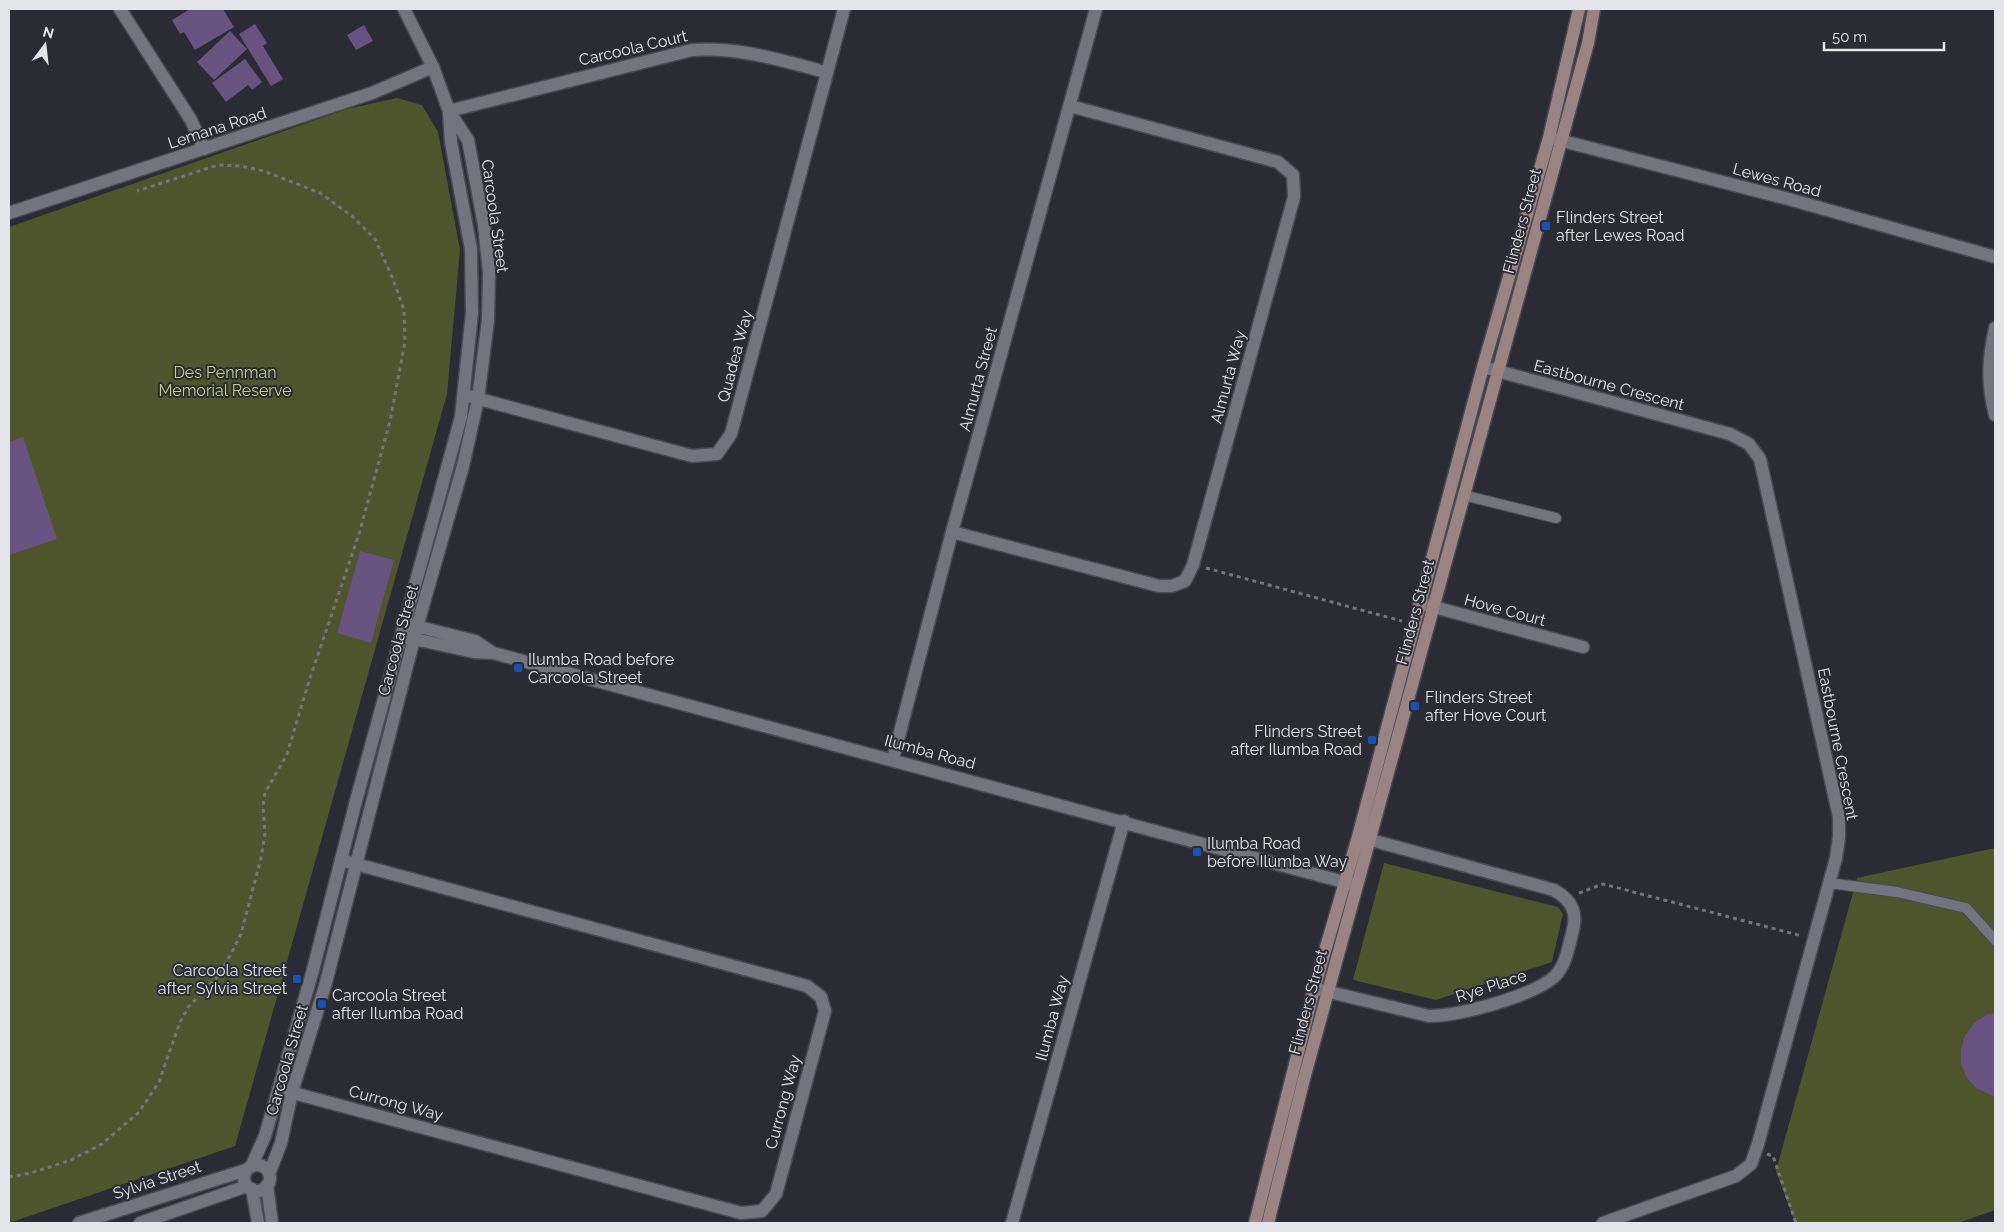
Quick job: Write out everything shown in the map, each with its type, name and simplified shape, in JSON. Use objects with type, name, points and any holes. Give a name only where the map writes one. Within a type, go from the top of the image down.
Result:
[{"type":"main road","name":"Flinders Street","points":[[1255,1223],[1314,989],[1351,884],[1433,607],[1498,371],[1555,139],[1579,9]]},
{"type":"main road","name":"Flinders Street","points":[[1364,838],[1419,603],[1483,367],[1555,139],[1588,43],[1594,9]]},
{"type":"main road","name":"Flinders Street","points":[[1268,1223],[1328,992],[1351,884]]},
{"type":"street","points":[[120,9],[191,120],[204,149]]},
{"type":"street","name":"Carcoola Street","points":[[272,1223],[268,1180],[281,1143],[292,1092],[328,974],[416,633],[463,466],[478,399],[488,320],[489,272],[484,225],[468,140],[449,111],[433,67],[404,9]]},
{"type":"street","name":"Quadea Way","points":[[464,395],[692,456],[717,454],[731,434],[844,9]]},
{"type":"street","name":"Almurta Street","points":[[893,759],[952,532],[1096,9]]},
{"type":"street","name":"Carcoola Court","points":[[449,111],[692,50],[719,48],[744,51],[826,72]]},
{"type":"street","name":"Lemana Road","points":[[9,213],[372,93],[433,67]]},
{"type":"street","name":"Almurta Way","points":[[952,532],[1158,586],[1172,586],[1184,581],[1193,565],[1294,197],[1293,175],[1278,162],[1070,106]]},
{"type":"street","name":"Carcoola Street","points":[[248,1168],[265,1136],[277,1088],[313,970],[401,636],[454,445],[464,395],[472,313],[471,249],[451,142],[449,111]]},
{"type":"street","name":"Lewes Road","points":[[1555,139],[1785,198],[1995,257]]},
{"type":"street","points":[[1995,328],[1988,366],[1990,392],[1995,415]]},
{"type":"street","name":"Eastbourne Crescent","points":[[1483,367],[1730,434],[1749,444],[1760,459],[1838,817],[1839,837],[1829,883],[1751,1164],[1736,1176],[1603,1223]]},
{"type":"street","name":"Hove Court","points":[[1419,603],[1583,647]]},
{"type":"street","name":"Ilumba Road","points":[[405,623],[416,633],[474,652],[493,653],[1124,821],[1351,884]]},
{"type":"street","name":"Ilumba Road","points":[[401,636],[416,633]]},
{"type":"street","name":"Ilumba Way","points":[[1012,1223],[1124,821]]},
{"type":"street","points":[[1364,838],[1554,890],[1566,897]]},
{"type":"street","name":"Currong Way","points":[[277,1088],[741,1213],[762,1211],[776,1194],[824,1011],[821,997],[808,986],[341,860]]},
{"type":"street","name":"Rye Place","points":[[1314,989],[1429,1016],[1446,1016],[1460,1014],[1541,987],[1556,975],[1564,962],[1570,943],[1575,924],[1574,908],[1566,897]]},
{"type":"street","points":[[313,970],[328,974]]},
{"type":"street","points":[[140,1223],[250,1188],[258,1190],[268,1180],[262,1166],[248,1168],[244,1175],[250,1188],[258,1223]]},
{"type":"street","name":"Sylvia Street","points":[[79,1223],[248,1168]]},
{"type":"lane","points":[[1463,495],[1511,512],[1543,520],[1556,518]]},
{"type":"lane","points":[[1829,883],[1897,892],[1966,908],[1995,940]]},
{"type":"path","points":[[9,1176],[31,1173],[71,1160],[102,1144],[140,1112],[160,1082],[184,1014],[205,988],[219,975],[241,934],[261,858],[265,834],[263,806],[265,793],[287,754],[310,678],[359,534],[390,421],[405,342],[404,310],[393,279],[375,239],[352,216],[320,194],[264,171],[241,166],[218,165],[137,191]]},
{"type":"path","points":[[1193,565],[1403,621]]},
{"type":"path","points":[[1566,897],[1603,884],[1814,940]]},
{"type":"path","points":[[1756,1150],[1773,1156],[1796,1223]]},
{"type":"green space","name":"Des Pennman Memorial Reserve","points":[[397,98],[422,105],[438,132],[460,250],[447,394],[235,1146],[9,1223],[9,227],[347,109]]},
{"type":"green space","points":[[1995,848],[1995,1210],[1958,1223],[1795,1223],[1776,1171],[1857,878]]},
{"type":"green space","points":[[1384,863],[1558,907],[1563,914],[1552,962],[1436,1000],[1353,980]]},
{"type":"building","points":[[190,9],[223,9],[234,27],[195,50],[184,32],[180,34],[172,20]]},
{"type":"building","points":[[255,24],[267,43],[263,46],[283,79],[271,86],[239,34]]},
{"type":"building","points":[[364,25],[373,41],[356,50],[347,35]]},
{"type":"building","points":[[230,31],[247,49],[214,80],[197,62]]},
{"type":"building","points":[[245,59],[262,82],[252,90],[248,85],[226,102],[212,83]]},
{"type":"building","points":[[23,437],[57,539],[9,555],[9,442]]},
{"type":"building","points":[[360,551],[394,560],[371,643],[337,633]]},
{"type":"building","points":[[1995,1013],[1995,1097],[1976,1088],[1967,1078],[1961,1064],[1961,1049],[1965,1035],[1974,1023],[1986,1015]]},
{"type":"place","name":"Flinders Street after Lewes Road","points":[[1546,226]]},
{"type":"place","name":"Ilumba Road before Carcoola Street","points":[[518,668]]},
{"type":"place","name":"Flinders Street after Hove Court","points":[[1415,706]]},
{"type":"place","name":"Flinders Street after Ilumba Road","points":[[1372,740]]},
{"type":"place","name":"Ilumba Road before Ilumba Way","points":[[1197,852]]},
{"type":"place","name":"Carcoola Street after Sylvia Street","points":[[297,979]]},
{"type":"place","name":"Carcoola Street after Ilumba Road","points":[[322,1004]]}]
